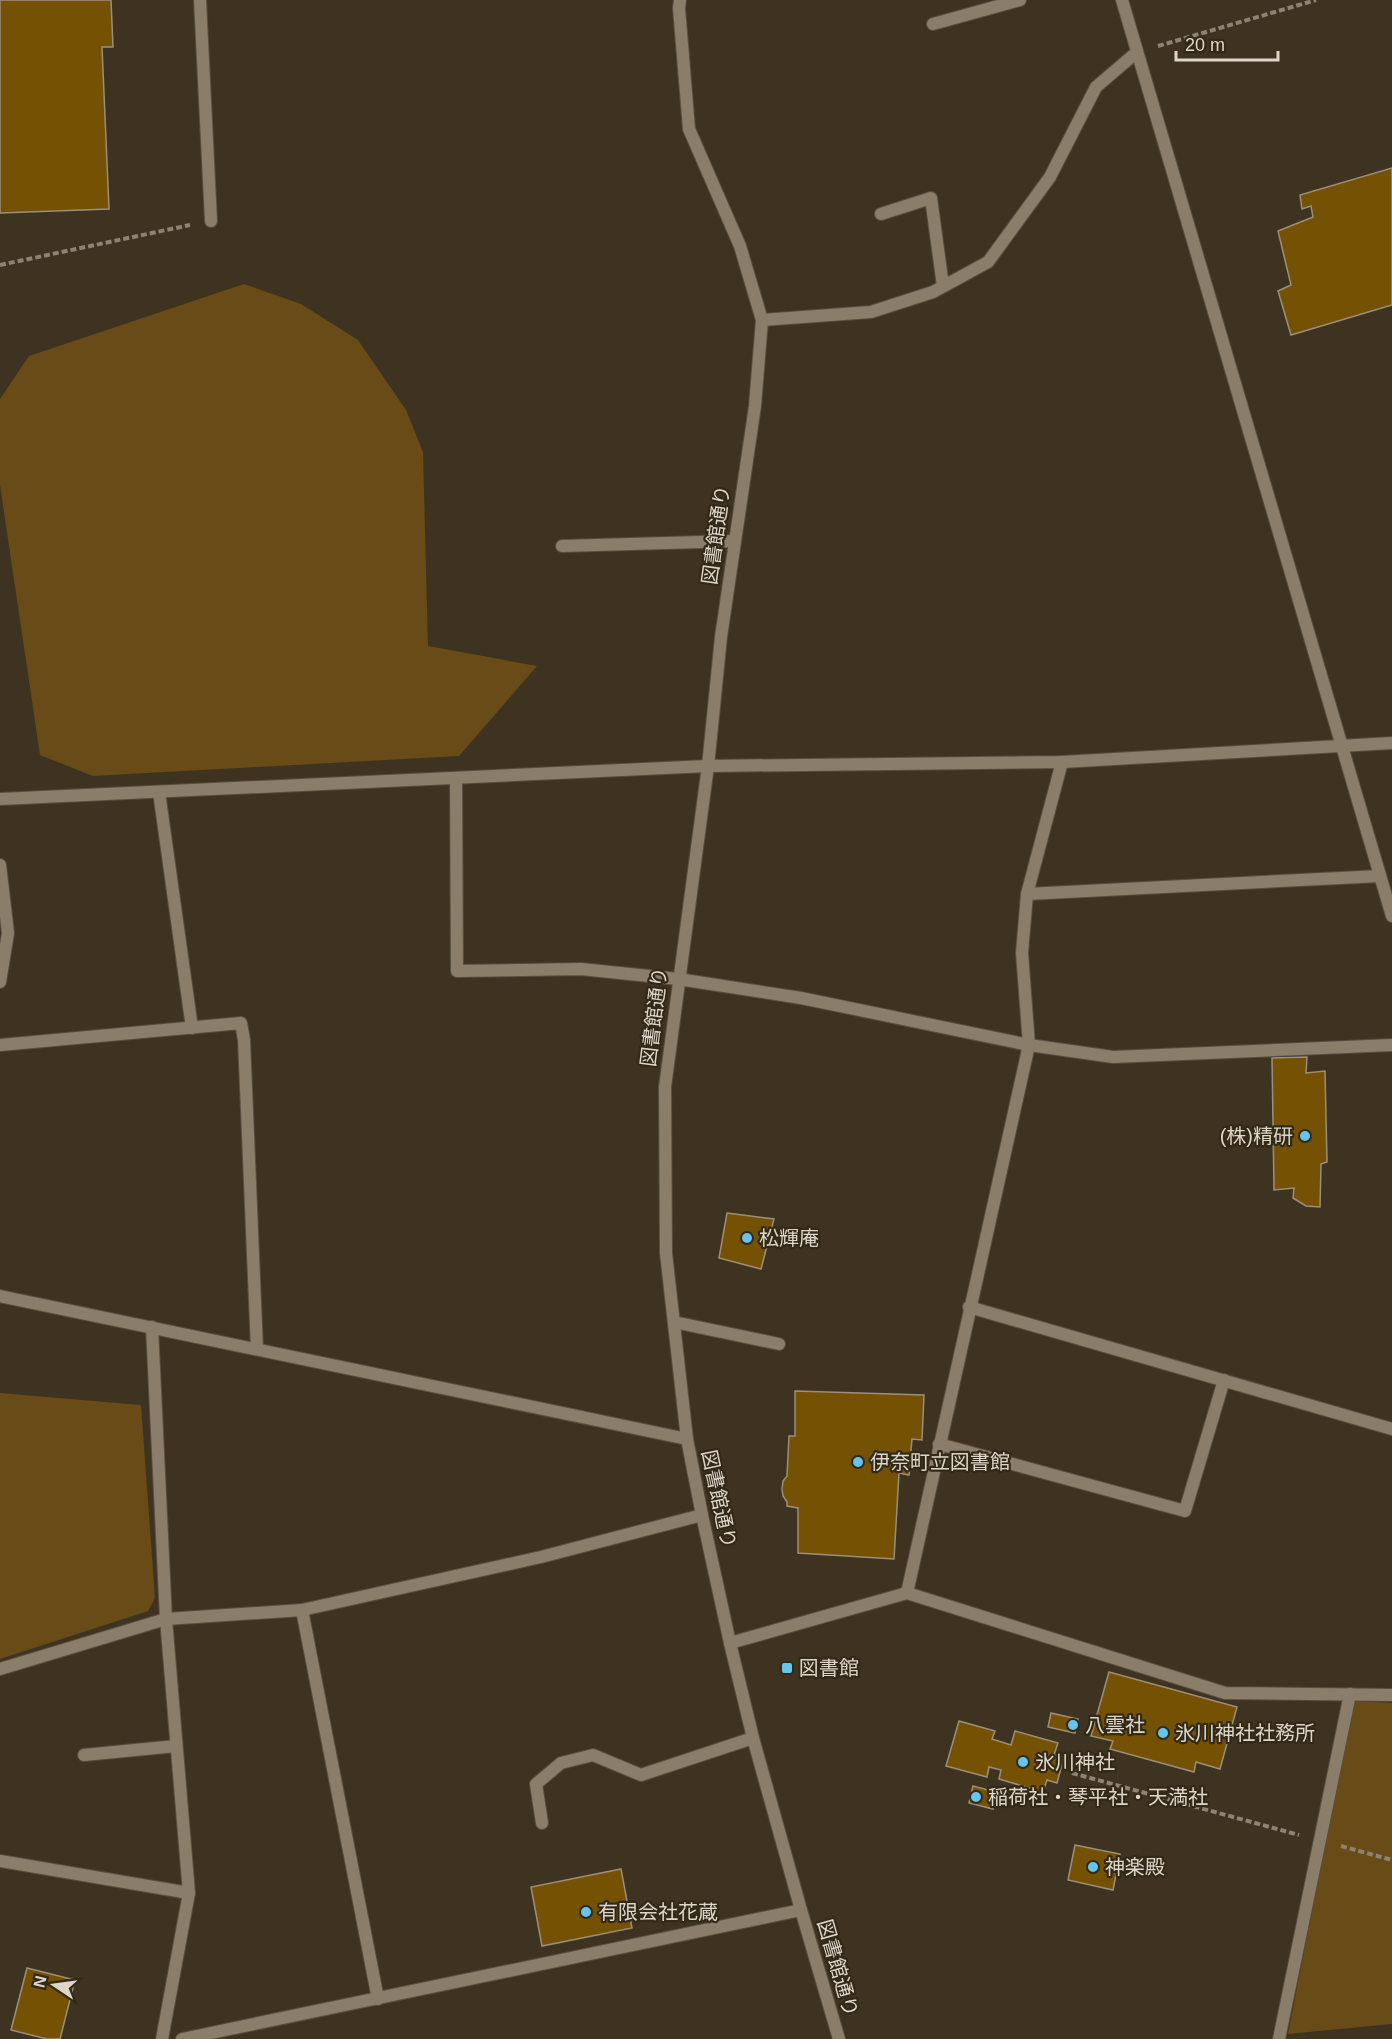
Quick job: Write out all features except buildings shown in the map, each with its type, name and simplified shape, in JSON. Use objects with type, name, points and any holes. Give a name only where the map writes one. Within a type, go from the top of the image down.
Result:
[{"type":"street","points":[[200,0],[211,221]]},
{"type":"street","name":"図書館通り","points":[[680,0],[689,129],[740,246],[762,320],[755,406],[721,637],[708,766],[665,1087],[666,1252],[687,1439],[730,1643],[753,1738],[839,2039]]},
{"type":"street","points":[[933,24],[1020,0]]},
{"type":"street","points":[[1122,0],[1341,745],[1380,876],[1390,901],[1392,916]]},
{"type":"street","points":[[762,320],[871,312],[933,292],[988,262],[1050,177],[1096,87],[1137,52]]},
{"type":"street","points":[[881,214],[931,198],[943,286]]},
{"type":"street","points":[[562,546],[735,541]]},
{"type":"street","points":[[0,799],[708,766],[1062,762],[1392,743]]},
{"type":"street","points":[[907,1593],[1029,1045],[1022,953],[1028,894],[1062,762]]},
{"type":"street","points":[[456,778],[457,971],[581,969],[678,979],[801,998],[1029,1045],[1113,1058],[1392,1045]]},
{"type":"street","points":[[159,792],[192,1028]]},
{"type":"street","points":[[0,865],[8,933],[0,982]]},
{"type":"street","points":[[1028,894],[1380,876]]},
{"type":"street","points":[[0,1045],[241,1023],[244,1040],[257,1349]]},
{"type":"street","points":[[0,1296],[687,1439]]},
{"type":"street","points":[[969,1307],[1392,1429]]},
{"type":"street","points":[[674,1322],[779,1344]]},
{"type":"street","points":[[152,1327],[166,1619],[189,1893],[162,2039]]},
{"type":"street","points":[[939,1444],[1185,1511],[1224,1380]]},
{"type":"street","points":[[0,1669],[166,1619],[302,1610],[541,1557],[702,1515]]},
{"type":"street","points":[[730,1643],[907,1593],[1225,1694],[1392,1695]]},
{"type":"street","points":[[302,1610],[378,1999]]},
{"type":"street","points":[[1279,2039],[1350,1694]]},
{"type":"street","points":[[542,1823],[536,1784],[561,1763],[593,1755],[641,1775],[753,1738]]},
{"type":"street","points":[[84,1755],[176,1746]]},
{"type":"street","points":[[0,1861],[189,1893]]},
{"type":"street","points":[[182,2039],[801,1910]]},
{"type":"path","points":[[1137,52],[1316,0]]},
{"type":"path","points":[[0,265],[211,221]]},
{"type":"path","points":[[1072,1773],[1392,1860]]},
{"type":"shaded area","points":[[244,284],[301,304],[358,340],[406,410],[423,452],[428,646],[537,666],[459,756],[93,776],[40,755],[0,485],[0,399],[29,356]]},
{"type":"shaded area","points":[[0,1393],[141,1405],[155,1598],[148,1611],[0,1659]]},
{"type":"shaded area","points":[[1353,1701],[1392,1703],[1392,2024],[1288,2034]]},
{"type":"place","name":"(株)精研","points":[[1305,1136]]},
{"type":"place","name":"松輝庵","points":[[747,1238]]},
{"type":"place","name":"伊奈町立図書館","points":[[858,1462]]},
{"type":"place","name":"図書館","points":[[787,1668]]},
{"type":"place","name":"八雲社","points":[[1073,1725]]},
{"type":"place","name":"氷川神社社務所","points":[[1163,1733]]},
{"type":"place","name":"氷川神社","points":[[1023,1762]]},
{"type":"place","name":"稲荷社・琴平社・天満社","points":[[976,1797]]},
{"type":"place","name":"神楽殿","points":[[1093,1867]]},
{"type":"place","name":"有限会社花蔵","points":[[586,1912]]}]
